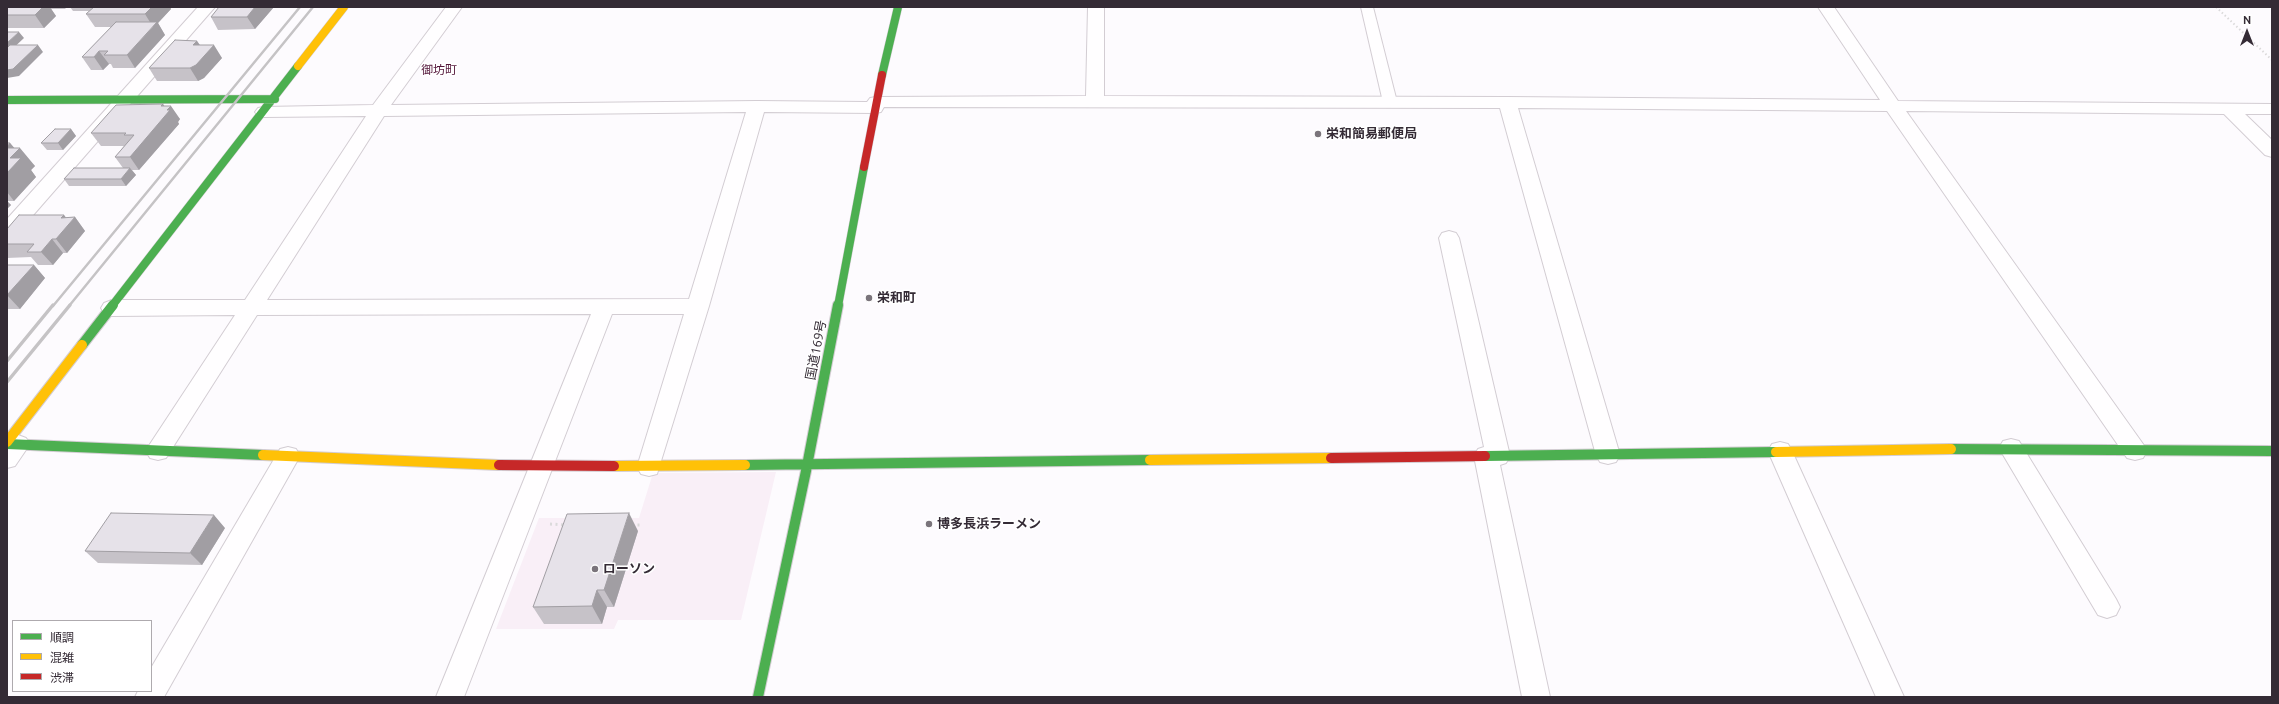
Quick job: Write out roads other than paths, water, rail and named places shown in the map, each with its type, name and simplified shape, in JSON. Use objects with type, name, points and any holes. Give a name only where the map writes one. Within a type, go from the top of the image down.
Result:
[{"type":"main road","points":[[10,447],[112,308],[344,7]]},
{"type":"main road","name":"国道169号","points":[[758,697],[807,465],[875,105],[898,7]]},
{"type":"main road","points":[[7,100],[124,100],[269,106]]},
{"type":"main road","points":[[10,447],[158,450],[542,467],[650,467],[1608,455],[2011,448],[2272,451]]},
{"type":"street","points":[[7,232],[207,7]]},
{"type":"street","points":[[158,450],[378,111],[454,7]]},
{"type":"street","points":[[1095,101],[1096,7]]},
{"type":"street","points":[[1826,7],[1892,105],[2135,450]]},
{"type":"street","points":[[269,106],[378,111],[1095,101],[1507,102],[2272,109]]},
{"type":"street","points":[[1507,102],[1608,455]]},
{"type":"street","points":[[650,467],[757,106]]},
{"type":"street","points":[[2228,108],[2272,151]]},
{"type":"street","points":[[1449,238],[1492,456],[1536,697]]},
{"type":"street","points":[[112,308],[605,305],[698,306]]},
{"type":"street","points":[[450,697],[605,305]]},
{"type":"street","points":[[2011,448],[2107,607]]},
{"type":"street","points":[[1780,452],[1890,697]]},
{"type":"street","points":[[150,697],[288,456]]},
{"type":"lane","points":[[1367,7],[1390,102]]},
{"type":"railway","points":[[53,306],[300,7]]},
{"type":"railway","points":[[69,306],[313,7]]},
{"type":"railway","points":[[7,361],[53,305]]},
{"type":"railway","points":[[7,382],[70,305]]},
{"type":"place","name":"栄和簡易郵便局","points":[[1318,134]]},
{"type":"place","name":"栄和町","points":[[869,298]]},
{"type":"place","name":"博多長浜ラーメン","points":[[929,524]]},
{"type":"place","name":"ローソン","points":[[595,569]]},
{"type":"district","name":"御坊町","points":[[439,70]]}]
